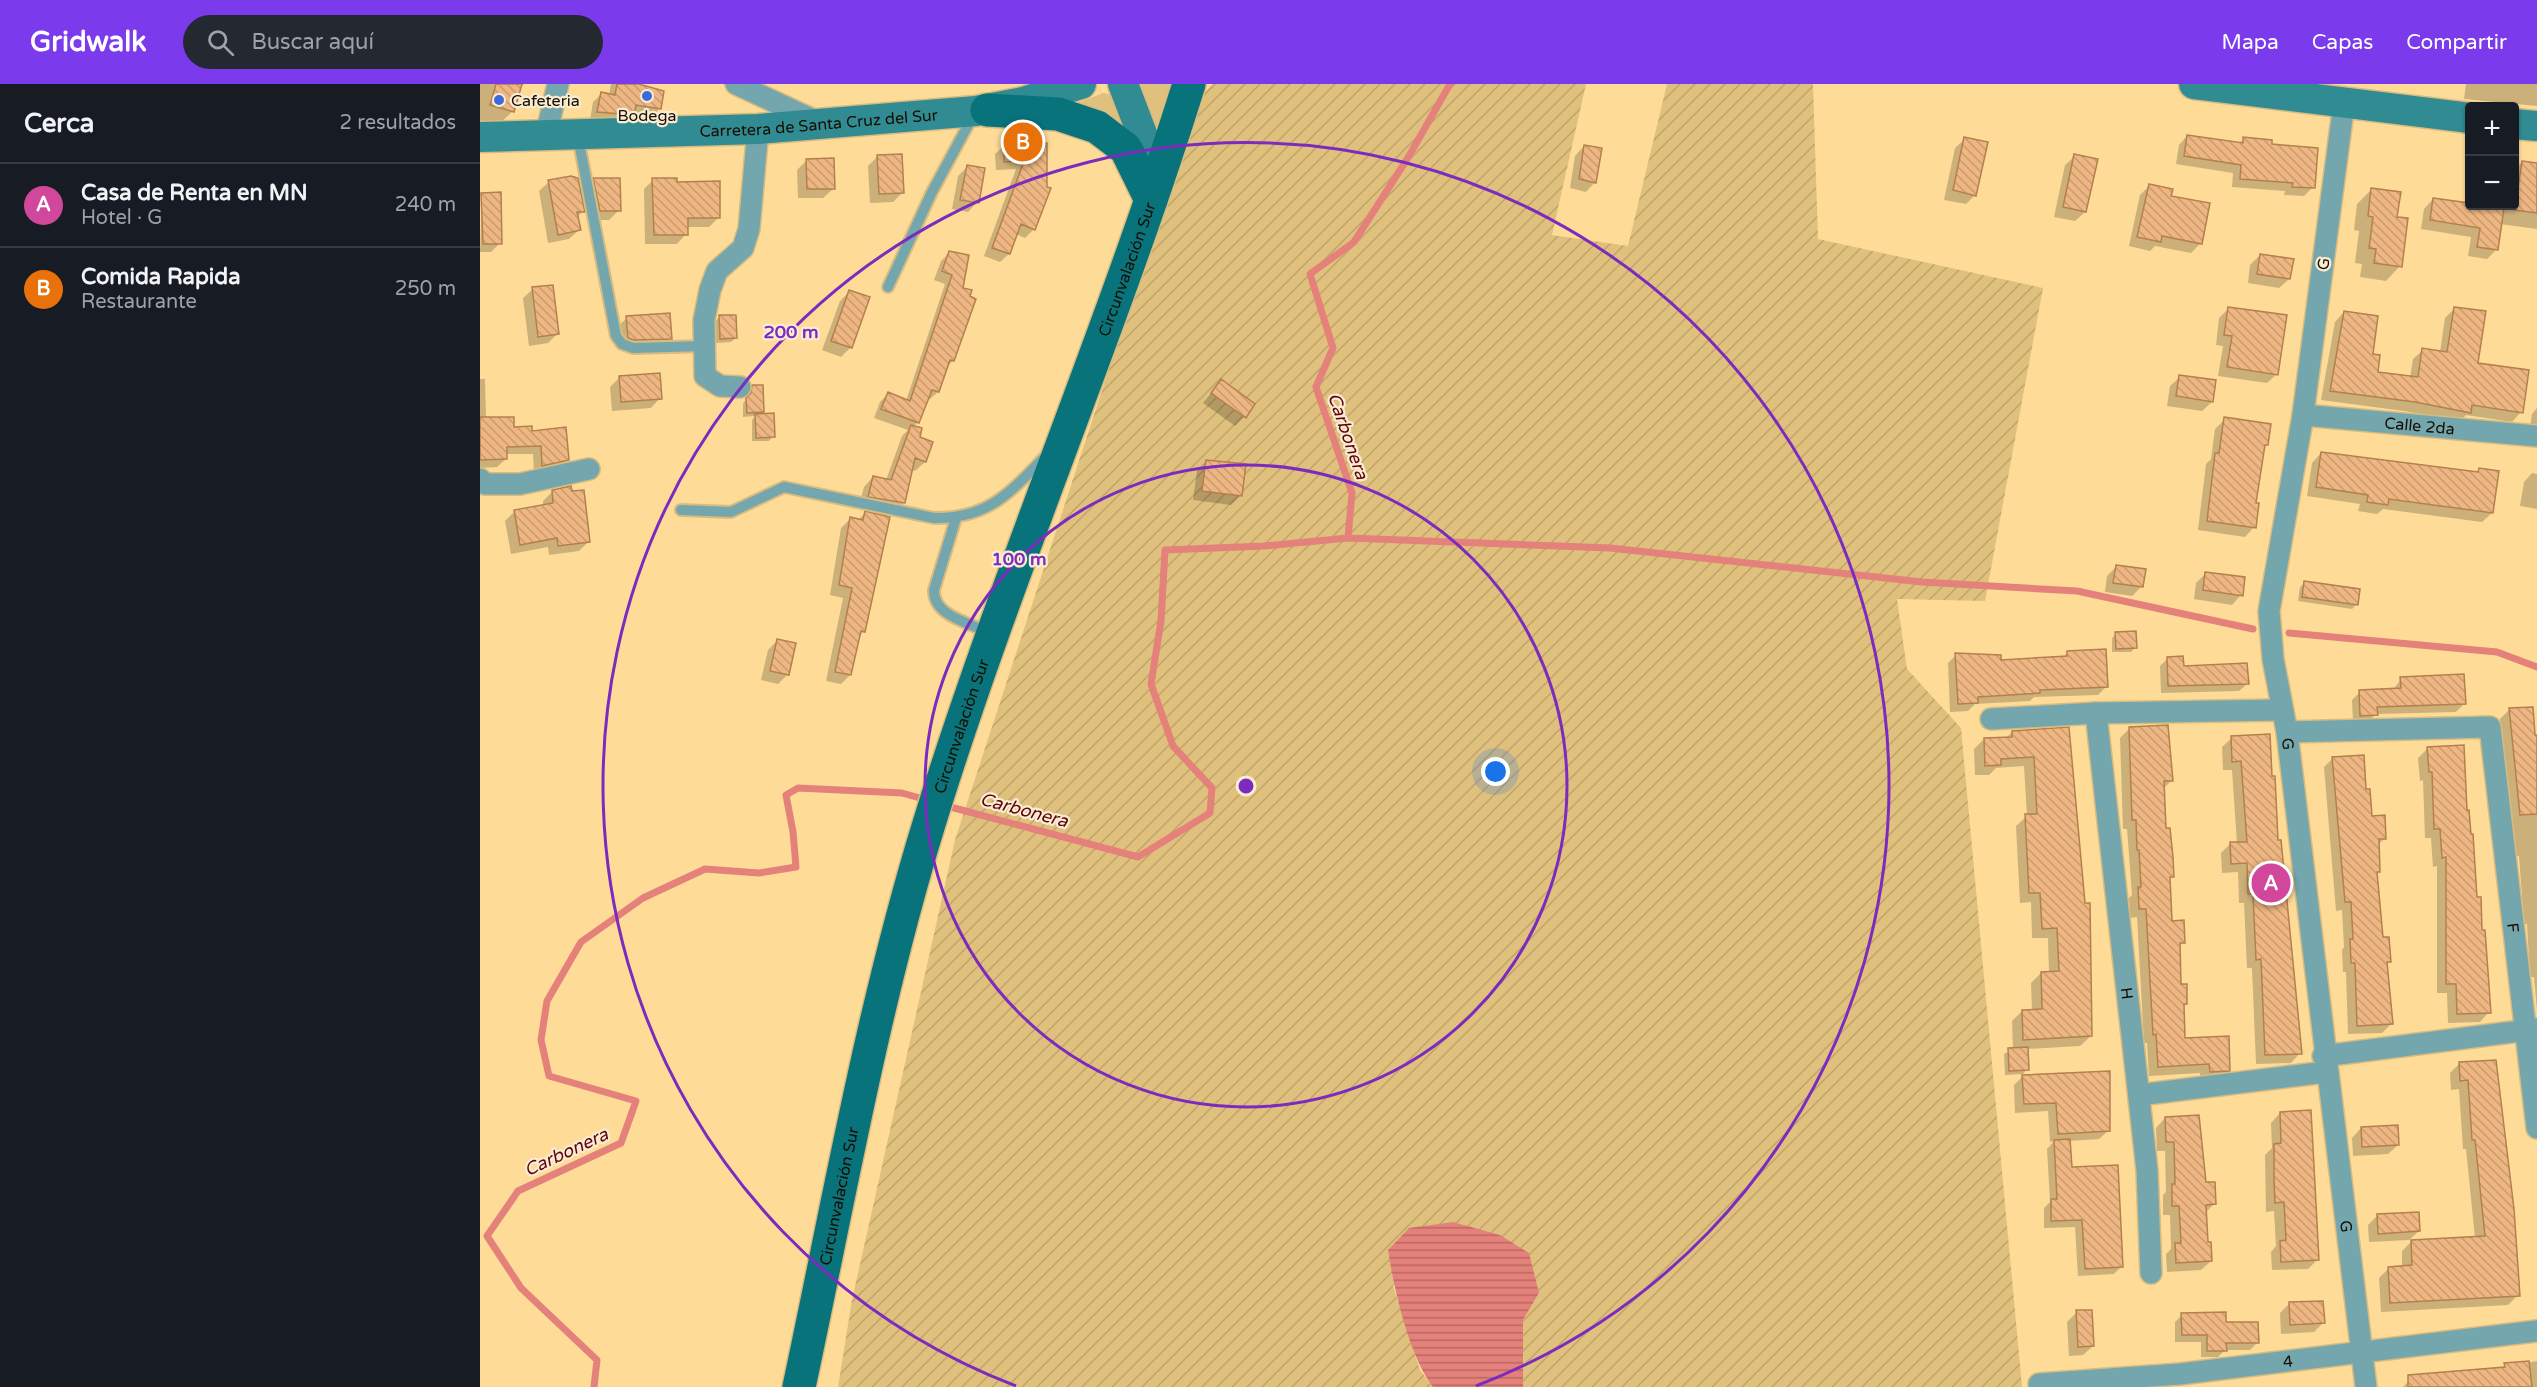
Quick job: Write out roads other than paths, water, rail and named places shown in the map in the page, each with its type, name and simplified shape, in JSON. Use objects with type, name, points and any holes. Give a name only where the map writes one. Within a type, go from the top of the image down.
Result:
[{"type":"main road","name":"Carretera de Santa Cruz del Sur","points":[[480,137],[758,129],[981,110],[1023,102],[1081,84]]},
{"type":"main road","points":[[1123,84],[1155,189]]},
{"type":"main road","points":[[2194,84],[2465,118]]},
{"type":"main road","name":"Circunvalación Sur","points":[[799,1387],[884,986],[929,825],[992,633],[1190,89]]},
{"type":"main road","points":[[981,110],[1058,114],[1097,127],[1126,148],[1155,189]]},
{"type":"main road","points":[[2519,124],[2537,126]]},
{"type":"street","points":[[546,135],[558,84]]},
{"type":"street","points":[[736,84],[820,123]]},
{"type":"street","name":"G","points":[[2344,103],[2303,415],[2270,611],[2281,710],[2287,732],[2325,1064],[2366,1387]]},
{"type":"street","points":[[740,387],[720,386],[705,376],[704,320],[710,290],[717,271],[743,248],[749,229],[758,129]]},
{"type":"street","name":"Calle 2da","points":[[2303,415],[2537,436]]},
{"type":"street","points":[[480,479],[485,484],[520,484],[589,469]]},
{"type":"street","points":[[1991,719],[2096,713],[2281,710]]},
{"type":"street","name":"H","points":[[2096,713],[2147,1170],[2151,1274]]},
{"type":"street","name":"F","points":[[2287,732],[2490,727],[2530,1030],[2537,1128]]},
{"type":"street","points":[[2139,1095],[2530,1030]]},
{"type":"street","name":"4","points":[[2039,1383],[2180,1381],[2361,1353],[2537,1331]]},
{"type":"lane","points":[[888,287],[932,192],[981,110]]},
{"type":"lane","points":[[577,134],[616,336],[622,344],[633,348],[705,346]]},
{"type":"lane","points":[[681,510],[731,512],[784,488],[934,518],[956,518],[985,509],[1002,500],[1063,438]]},
{"type":"lane","points":[[956,518],[933,600],[939,610],[992,633]]},
{"type":"waterway","name":"Carbonera","points":[[943,805],[1138,857],[1210,813],[1212,788],[1173,746],[1151,684],[1161,621],[1165,550],[1264,546],[1348,538],[1352,493],[1316,387],[1333,348],[1310,274],[1354,242],[1409,156],[1450,84]]},
{"type":"waterway","points":[[1348,538],[1610,548],[1922,582],[2077,591],[2253,629]]},
{"type":"waterway","points":[[2289,633],[2497,652],[2537,667]]},
{"type":"waterway","name":"Carbonera","points":[[594,1387],[597,1360],[521,1288],[487,1236],[518,1191],[621,1143],[636,1101],[549,1076],[541,1040],[547,1001],[581,942],[643,898],[705,869],[759,873],[796,867],[793,832],[786,795],[798,788],[902,793],[927,800]]},
{"type":"place","name":"Bodega","points":[[647,96]]},
{"type":"place","name":"Cafeteria","points":[[499,100]]},
{"type":"place","name":"Comida Rapida","points":[[1023,142]]},
{"type":"place","name":"Casa de Renta en MN","points":[[2271,883]]}]
